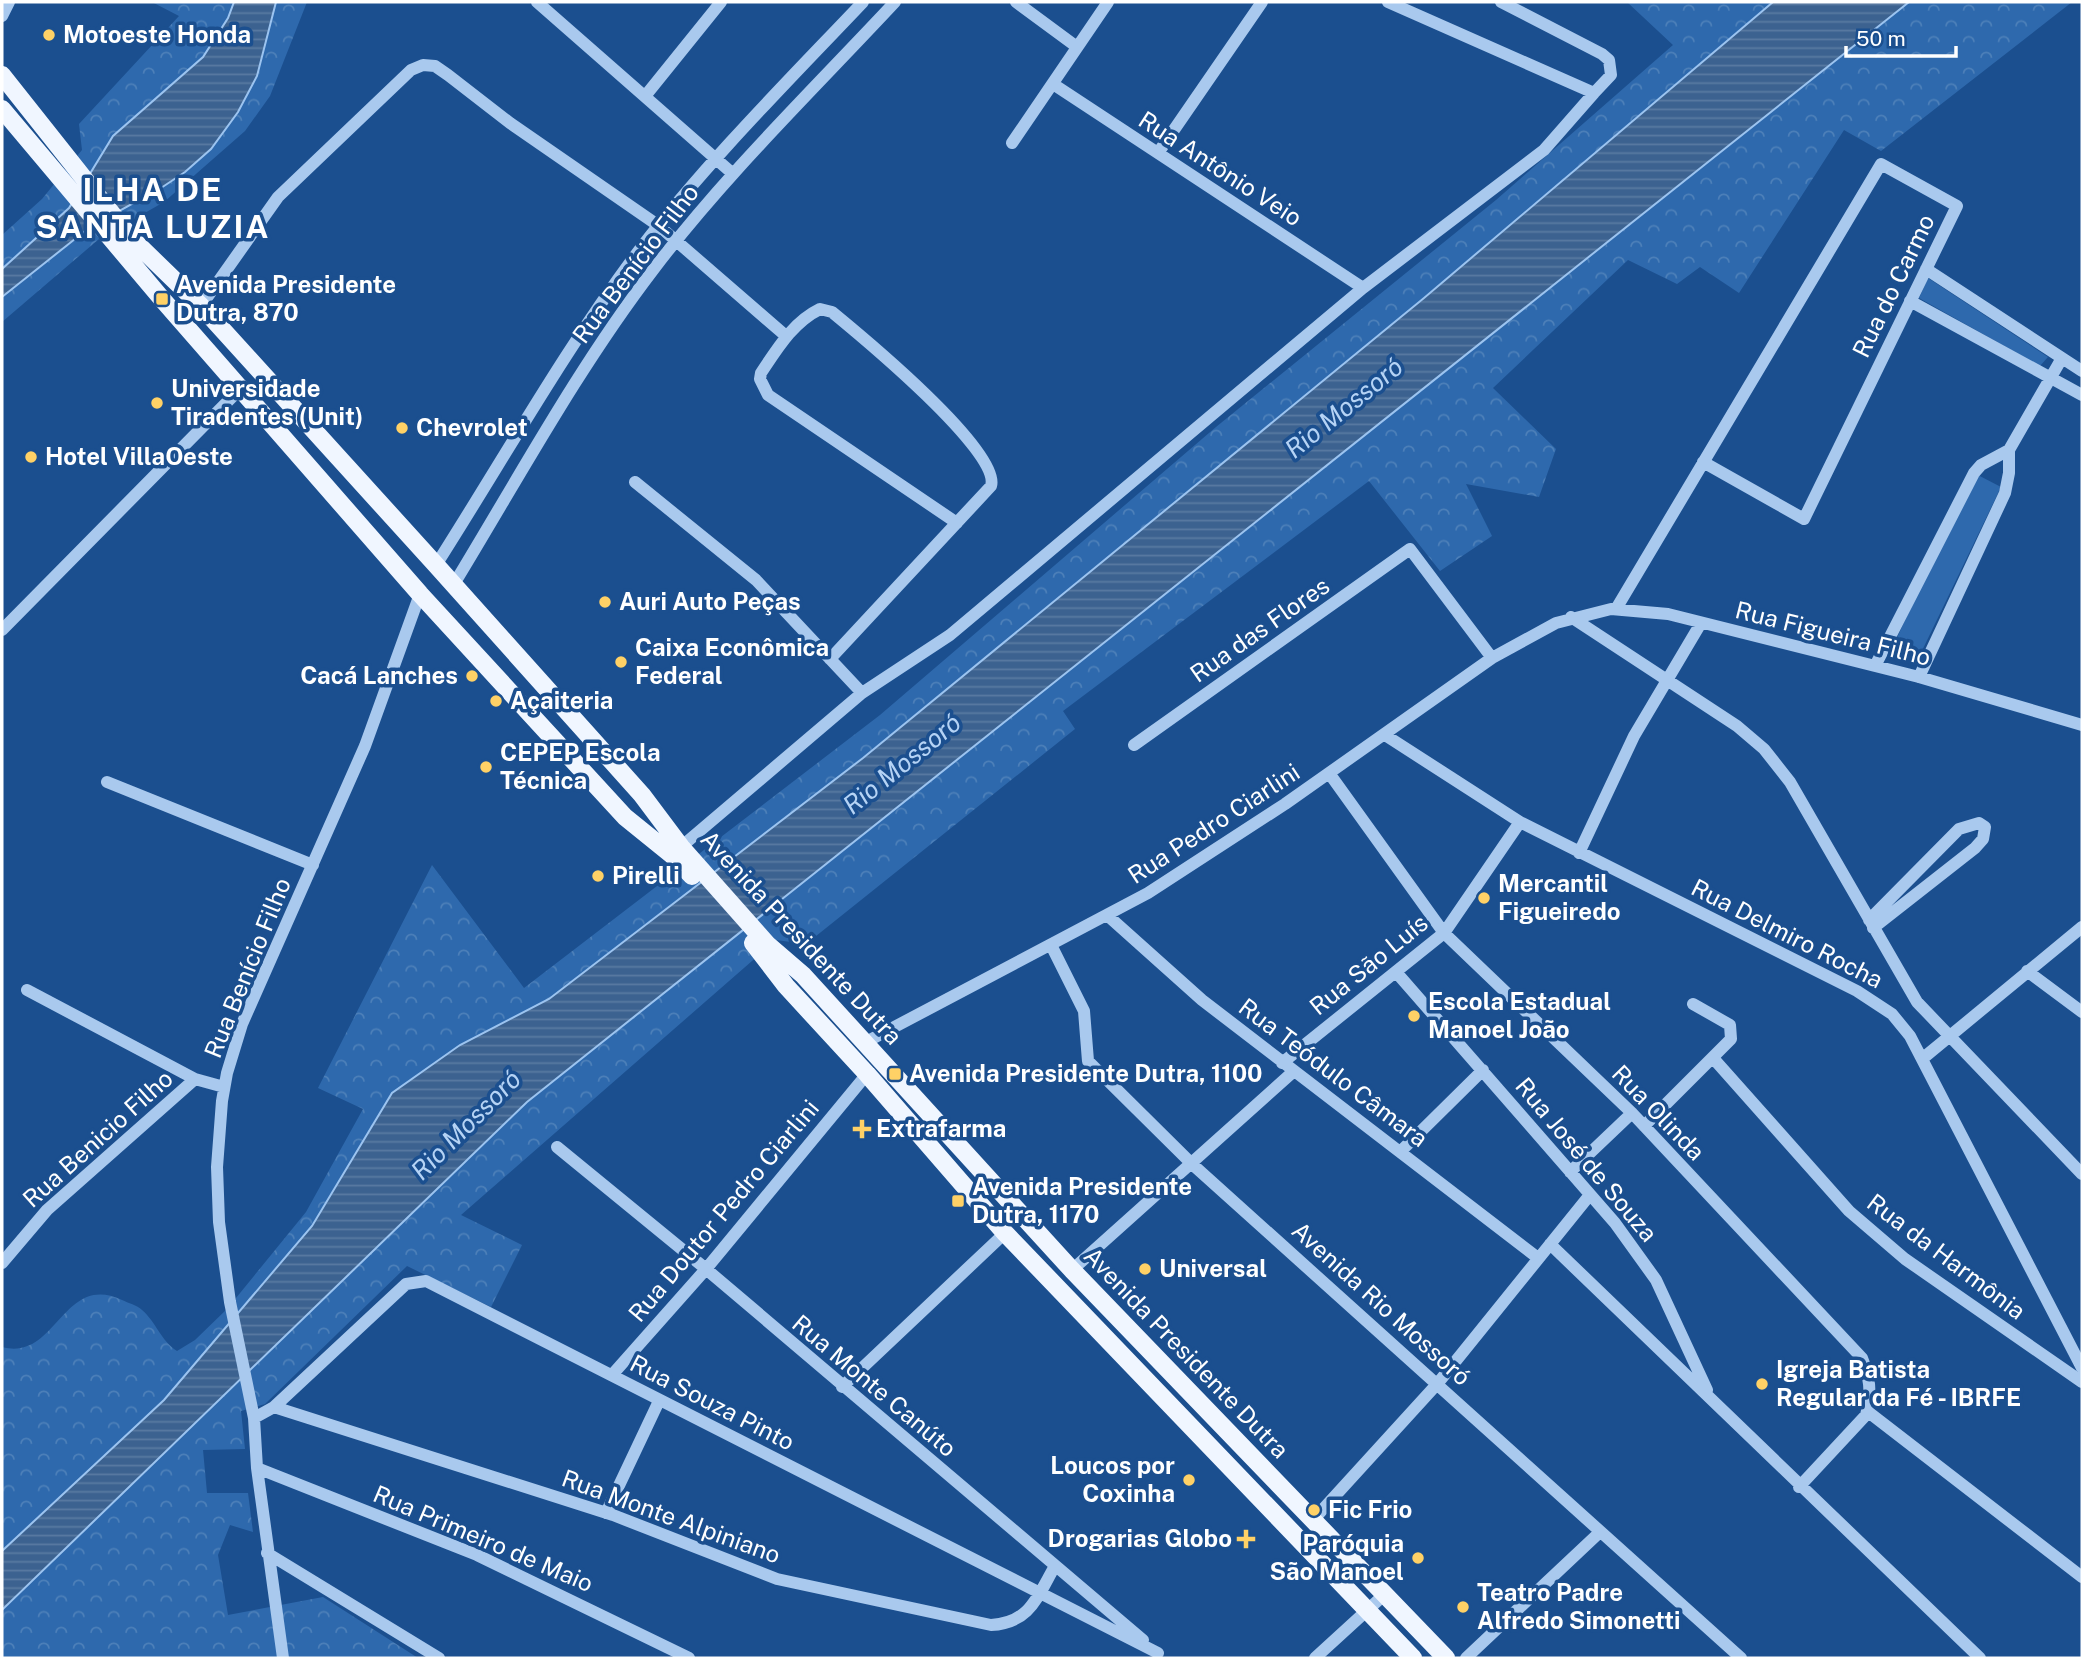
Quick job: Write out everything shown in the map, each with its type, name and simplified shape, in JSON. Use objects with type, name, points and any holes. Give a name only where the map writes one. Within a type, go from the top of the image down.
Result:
[{"type":"main road","name":"Avenida Presidente Dutra","points":[[2,75],[64,169]]},
{"type":"main road","name":"Avenida Presidente Dutra","points":[[2,109],[64,169],[126,243],[240,389],[420,594],[625,817],[681,855]]},
{"type":"main road","name":"Avenida Presidente Dutra","points":[[126,243],[201,306],[642,795],[681,855],[763,947],[786,986],[867,1074],[1005,1233],[1413,1658]]},
{"type":"main road","points":[[324,483],[345,465]]},
{"type":"main road","name":"Avenida Presidente Dutra","points":[[763,947],[803,975],[1072,1270],[1446,1658]]},
{"type":"main road","points":[[1173,1410],[1189,1392]]},
{"type":"street","points":[[2,16],[9,2]]},
{"type":"street","points":[[537,2],[732,173]]},
{"type":"street","name":"Rua Benício Filho","points":[[436,565],[592,319],[659,226],[716,159],[863,2]]},
{"type":"street","name":"Rua Benício Filho","points":[[454,584],[610,331],[676,240],[732,173],[895,2]]},
{"type":"street","points":[[1016,2],[1077,47]]},
{"type":"street","points":[[1013,143],[1108,2]]},
{"type":"street","points":[[1158,153],[1262,2]]},
{"type":"street","points":[[1388,2],[1594,93]]},
{"type":"street","points":[[681,855],[862,693],[950,635],[1363,288],[1544,149],[1611,75],[1609,60],[1501,2]]},
{"type":"street","points":[[646,95],[715,4]]},
{"type":"street","points":[[201,306],[278,197],[411,70],[423,65],[435,66],[510,123],[659,226],[786,336]]},
{"type":"street","name":"Rua Antônio Veio","points":[[1053,84],[1363,288]]},
{"type":"street","name":"Rua do Carmo","points":[[1616,609],[1703,462],[1881,164],[1957,206],[1804,519],[1703,462]]},
{"type":"street","points":[[1926,269],[2082,371]]},
{"type":"street","points":[[1910,301],[2082,395]]},
{"type":"street","points":[[830,659],[957,523],[993,480],[980,455],[916,384],[832,312],[820,309],[813,313],[786,336],[761,373],[763,387],[768,394],[957,523]]},
{"type":"street","points":[[592,319],[610,331]]},
{"type":"street","points":[[1919,677],[2005,493],[2009,473],[2009,450],[2062,358]]},
{"type":"street","points":[[2,630],[240,389]]},
{"type":"street","points":[[1875,666],[1974,473],[1980,465],[2009,450]]},
{"type":"street","points":[[503,460],[522,472]]},
{"type":"street","points":[[635,482],[756,580],[862,693]]},
{"type":"street","name":"Rua das Flores","points":[[1134,745],[1410,549],[1492,658]]},
{"type":"street","name":"Rua Benício Filho","points":[[283,1658],[267,1553],[254,1418],[230,1303],[219,1222],[217,1167],[224,1087],[243,1024],[365,746],[420,594]]},
{"type":"street","name":"Rua Figueira Filho","points":[[1571,617],[1616,609],[1638,609],[1919,677],[2082,724]]},
{"type":"street","points":[[1571,617],[1737,726],[1779,765],[1917,1002],[2082,1174]]},
{"type":"street","name":"Rua Pedro Ciarlini","points":[[866,1042],[1148,893],[1329,774],[1492,658],[1571,617]]},
{"type":"street","points":[[1579,853],[1634,736],[1701,623]]},
{"type":"street","name":"Rua Delmiro Rocha","points":[[1385,735],[1520,822],[1857,991],[1892,1014],[1910,1036],[2082,1368]]},
{"type":"street","name":"Rua Olinda","points":[[1329,774],[1444,933],[1632,1113],[1862,1358],[1869,1385],[1867,1411]]},
{"type":"street","points":[[107,782],[313,866]]},
{"type":"street","name":"Rua São Luís","points":[[1282,1063],[1444,933],[1520,822]]},
{"type":"street","points":[[1970,823],[1979,823],[1985,827],[1983,839],[1975,848],[1871,924],[1959,829],[1970,823]]},
{"type":"street","name":"Rua Teódulo Câmara","points":[[1107,915],[1202,1000],[1538,1258]]},
{"type":"street","points":[[1922,1059],[2082,927]]},
{"type":"street","name":"Avenida Rio Mossoró","points":[[1051,945],[1084,1011],[1088,1061],[1192,1164],[1741,1658]]},
{"type":"street","points":[[2027,971],[2082,1012]]},
{"type":"street","name":"Rua José de Souza","points":[[1396,972],[1615,1223],[1656,1280],[1710,1397]]},
{"type":"street","name":"Rua Benicio Filho","points":[[27,990],[195,1079],[224,1087]]},
{"type":"street","points":[[1644,1126],[1731,1039],[1730,1025],[1693,1004]]},
{"type":"street","name":"Rua da Harmônia","points":[[1713,1058],[1849,1211],[1905,1259],[2082,1382]]},
{"type":"street","points":[[1401,1151],[1483,1070]]},
{"type":"street","points":[[1072,1270],[1294,1071]]},
{"type":"street","name":"Rua Doutor Pedro Ciarlini","points":[[612,1375],[706,1269],[867,1074]]},
{"type":"street","name":"Rua Benicio Filho","points":[[2,1262],[47,1210],[195,1079]]},
{"type":"street","points":[[1570,1172],[1632,1113]]},
{"type":"street","name":"Rua Monte Canúto","points":[[557,1147],[706,1269],[1161,1656]]},
{"type":"street","points":[[1314,1519],[1438,1383],[1589,1196]]},
{"type":"street","points":[[842,1387],[1005,1233]]},
{"type":"street","name":"Rua José de Souza","points":[[1550,1244],[1710,1397],[1799,1487],[1980,1658]]},
{"type":"street","name":"Rua Souza Pinto","points":[[274,1407],[406,1284],[414,1281],[439,1286],[1161,1656]]},
{"type":"street","points":[[606,1513],[659,1401]]},
{"type":"street","points":[[254,1418],[274,1407]]},
{"type":"street","name":"Rua Monte Alpiniano","points":[[274,1407],[606,1513],[777,1579],[991,1625],[1009,1624],[1023,1618],[1055,1566]]},
{"type":"street","points":[[1799,1487],[1867,1411],[2082,1577]]},
{"type":"street","name":"Rua Primeiro de Maio","points":[[257,1468],[477,1555],[689,1658]]},
{"type":"street","points":[[1466,1658],[1600,1532]]},
{"type":"street","points":[[267,1553],[439,1658]]},
{"type":"street","points":[[1315,1658],[1385,1594]]},
{"type":"green space","points":[[152,2],[234,2],[228,18],[203,57],[113,136],[69,208],[2,269],[2,235],[42,199],[82,150],[79,124],[179,16]]},
{"type":"green space","points":[[276,2],[307,2],[270,96],[245,131],[164,202],[99,239],[2,322],[2,297],[45,259],[124,206],[265,38]]},
{"type":"green space","points":[[1627,2],[1773,2],[1424,298],[863,758],[549,999],[460,1045],[392,1093],[312,1226],[164,1400],[2,1551],[2,1347],[20,1348],[36,1342],[72,1307],[86,1298],[102,1295],[140,1308],[177,1351],[195,1340],[227,1309],[306,1212],[363,1109],[318,1088],[432,865],[524,988],[880,715],[1216,427],[1496,200],[1673,45]]},
{"type":"green space","points":[[1909,2],[2072,2],[1881,151],[1844,130],[1739,293],[1700,267],[1677,284],[1628,260],[1493,388],[1556,449],[1539,497],[1466,484],[1492,536],[1440,571],[1369,481],[1063,711],[1075,729],[806,944],[776,940],[461,1215],[522,1245],[491,1307],[407,1266],[265,1404],[241,1411],[245,1449],[203,1450],[207,1493],[248,1493],[253,1532],[230,1525],[218,1555],[228,1615],[323,1597],[418,1658],[2,1658],[2,1610],[527,1102]]},
{"type":"green space","points":[[1928,278],[2048,357],[2040,366],[1919,298]]},
{"type":"green space","points":[[1974,473],[2001,487],[1919,657],[1893,646]]},
{"type":"water","points":[[234,2],[276,2],[257,76],[238,112],[211,149],[185,172],[161,188],[90,227],[2,297],[2,269],[69,208],[113,136],[203,57],[228,18]]},
{"type":"water","name":"Rio Mossoró","points":[[1773,2],[1909,2],[527,1102],[2,1610],[2,1551],[164,1400],[312,1226],[392,1093],[460,1045],[549,999],[863,758],[1424,298]]},
{"type":"place","name":"Motoeste Honda","points":[[49,35]]},
{"type":"place","name":"Avenida Presidente Dutra, 870","points":[[162,299]]},
{"type":"place","name":"Universidade Tiradentes (Unit)","points":[[157,403]]},
{"type":"place","name":"Chevrolet","points":[[402,428]]},
{"type":"place","name":"Hotel VillaOeste","points":[[31,457]]},
{"type":"place","name":"Auri Auto Peças","points":[[605,602]]},
{"type":"place","name":"Caixa Econômica Federal","points":[[621,662]]},
{"type":"place","name":"Cacá Lanches","points":[[472,676]]},
{"type":"place","name":"Açaiteria","points":[[496,701]]},
{"type":"place","name":"CEPEP Escola Técnica","points":[[486,767]]},
{"type":"place","name":"Pirelli","points":[[598,876]]},
{"type":"place","name":"Mercantil Figueiredo","points":[[1484,898]]},
{"type":"place","name":"Escola Estadual Manoel João","points":[[1414,1016]]},
{"type":"place","name":"Avenida Presidente Dutra, 1100","points":[[895,1074]]},
{"type":"place","name":"Extrafarma","points":[[862,1129]]},
{"type":"place","name":"Avenida Presidente Dutra, 1170","points":[[958,1201]]},
{"type":"place","name":"Universal","points":[[1145,1269]]},
{"type":"place","name":"Igreja Batista Regular da Fé - IBRFE","points":[[1762,1384]]},
{"type":"place","name":"Loucos por Coxinha","points":[[1189,1480]]},
{"type":"place","name":"Fic Frio","points":[[1314,1510]]},
{"type":"place","name":"Drogarias Globo","points":[[1246,1539]]},
{"type":"place","name":"Paróquia São Manoel","points":[[1418,1558]]},
{"type":"place","name":"Teatro Padre Alfredo Simonetti","points":[[1463,1607]]},
{"type":"district","name":"ILHA DE SANTA LUZIA","points":[[153,208]]}]
